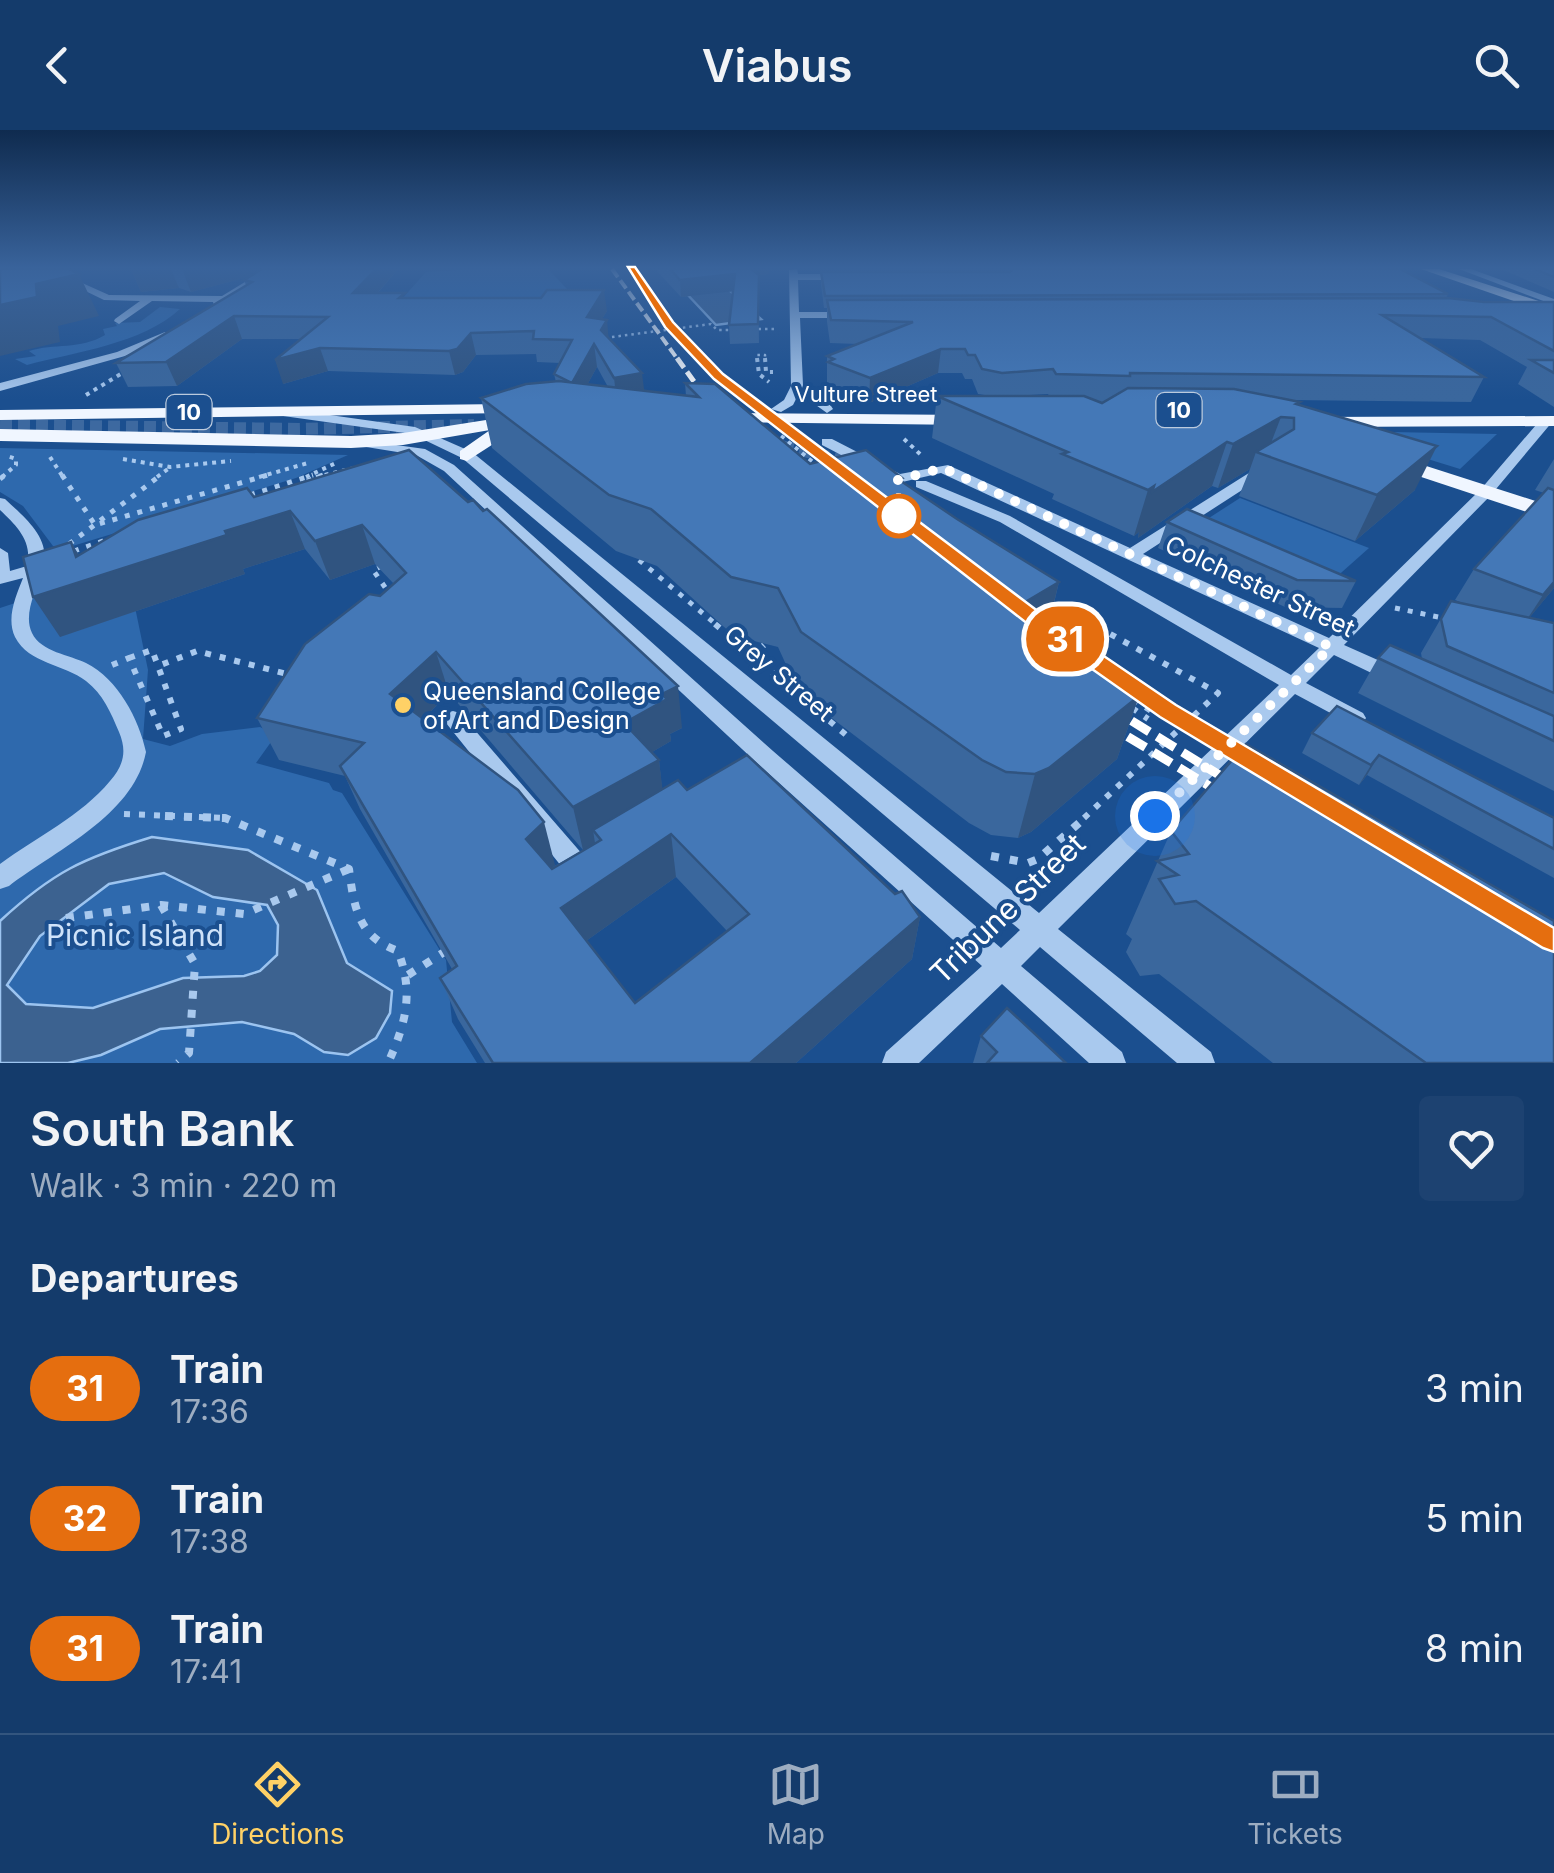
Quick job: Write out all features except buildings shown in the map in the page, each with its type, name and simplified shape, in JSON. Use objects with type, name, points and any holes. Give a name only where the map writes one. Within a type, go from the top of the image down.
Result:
[{"type":"main road","name":"Vulture Street","points":[[791,410],[707,414],[791,410],[992,414],[827,409],[791,410]]},
{"type":"main road","name":"10","points":[[0,414],[280,412],[527,416]]},
{"type":"main road","name":"10","points":[[0,435],[350,451],[527,416]]},
{"type":"main road","points":[[467,455],[478,443],[527,416]]},
{"type":"main road","points":[[1344,445],[1308,422],[1552,418]]},
{"type":"main road","points":[[1379,457],[1554,514]]},
{"type":"street","points":[[118,322],[131,313]]},
{"type":"street","points":[[197,316],[202,313]]},
{"type":"street","points":[[1516,313],[1525,313]]},
{"type":"street","points":[[791,410],[797,386],[794,315],[854,315]]},
{"type":"street","points":[[171,332],[121,354],[0,383],[171,332]]},
{"type":"street","points":[[797,386],[827,409]]},
{"type":"street","name":"Grey Street","points":[[280,412],[430,435],[467,455],[1200,1063]]},
{"type":"street","name":"Tribune Street","points":[[897,1063],[1331,647],[1486,492],[1552,418]]},
{"type":"street","points":[[827,442],[898,480],[935,464]]},
{"type":"street","points":[[350,451],[420,452],[450,468],[758,762],[1002,966],[1111,1063]]},
{"type":"street","name":"Colchester Street","points":[[935,464],[1402,680]]},
{"type":"street","points":[[1131,554],[1270,466]]},
{"type":"street","points":[[921,484],[1004,519],[1229,650],[1361,721]]},
{"type":"street","points":[[0,502],[30,533],[37,565],[21,615],[22,630],[29,644],[90,674],[112,695],[135,756],[120,786],[91,813],[0,878]]},
{"type":"street","points":[[0,553],[1,578],[65,554]]},
{"type":"street","points":[[453,718],[579,868],[610,850]]},
{"type":"path","points":[[612,337],[711,324],[717,330],[758,329]]},
{"type":"path","points":[[768,380],[758,372],[757,355],[765,355],[766,372],[774,372]]},
{"type":"path","points":[[772,440],[781,436],[821,468]]},
{"type":"path","points":[[902,436],[935,464]]},
{"type":"path","points":[[54,444],[50,456],[95,525]]},
{"type":"path","points":[[778,444],[792,456]]},
{"type":"path","points":[[329,456],[350,451]]},
{"type":"path","points":[[243,498],[310,476],[350,451]]},
{"type":"path","points":[[0,455],[17,462],[0,479]]},
{"type":"path","points":[[95,525],[316,460]]},
{"type":"path","points":[[265,500],[329,472],[361,466]]},
{"type":"path","points":[[65,554],[95,525],[170,467]]},
{"type":"path","points":[[37,565],[112,538]]},
{"type":"path","points":[[638,560],[856,744]]},
{"type":"path","points":[[388,564],[372,570],[392,598]]},
{"type":"path","points":[[1374,604],[1458,621]]},
{"type":"path","points":[[990,856],[1028,863],[1038,858],[1127,779],[1165,737],[1218,693],[1056,605]]},
{"type":"path","points":[[752,656],[764,645]]},
{"type":"path","points":[[90,674],[129,658],[152,650],[181,729],[163,736],[129,658]]},
{"type":"path","points":[[158,666],[197,651],[302,678]]},
{"type":"path","points":[[1126,694],[1156,714]]},
{"type":"path","points":[[1119,700],[1148,718]]},
{"type":"path","points":[[91,813],[226,818],[349,869]]},
{"type":"path","points":[[66,918],[161,906],[244,914],[349,869]]},
{"type":"path","points":[[349,869],[357,921],[377,946],[398,951],[408,975],[410,1010],[388,1063]]},
{"type":"path","points":[[161,906],[195,964],[189,1053],[178,1063]]},
{"type":"path","points":[[408,975],[455,946]]},
{"type":"green space","points":[[153,313],[175,313],[128,339],[27,365],[15,359],[36,356],[29,351],[96,340],[105,335],[103,329],[117,326],[115,323],[140,322]]},
{"type":"green space","points":[[1337,431],[1497,434],[1460,469]]},
{"type":"green space","points":[[0,448],[348,455],[296,478],[66,548],[53,546],[23,506],[0,492]]},
{"type":"green space","points":[[1240,498],[1369,548],[1315,596],[1181,536]]},
{"type":"green space","name":"Picnic Island","points":[[121,568],[136,612],[148,670],[143,739],[170,746],[202,734],[260,727],[276,735],[256,763],[329,783],[333,790],[342,793],[446,960],[452,1022],[477,1063],[0,1063],[0,608]]},
{"type":"shaded area","points":[[704,313],[754,313],[761,319],[716,325]]},
{"type":"shaded area","points":[[152,837],[248,850],[317,890],[347,963],[392,991],[390,1013],[376,1038],[348,1055],[324,1052],[294,1034],[242,1022],[160,1029],[101,1055],[68,1063],[0,1063],[0,921],[53,878]],"holes":[[[164,873],[213,897],[267,905],[278,925],[277,955],[260,971],[244,976],[183,978],[93,1008],[26,1004],[7,985],[40,936],[109,884]]]},
{"type":"tunnel","points":[[0,425],[299,429],[474,425]]},
{"type":"tunnel","points":[[764,442],[856,463]]},
{"type":"railway","points":[[644,313],[679,361]]},
{"type":"railway","points":[[663,313],[690,350],[703,361]]},
{"type":"railway","points":[[677,358],[708,401]]},
{"type":"railway","points":[[700,358],[749,401]]},
{"type":"railway","points":[[790,433],[847,477],[844,475]]},
{"type":"railway","points":[[1080,650],[1168,711],[1261,766]]},
{"type":"railway","points":[[1106,705],[1242,789]]},
{"type":"railway","points":[[1102,721],[1234,801]]},
{"type":"train","name":"31","points":[[660,313],[718,377],[1032,616],[1168,711],[1554,938]]},
{"type":"place","name":"Queensland College of Art and Design","points":[[403,705]]},
{"type":"route","points":[[899,516],[898,480],[943,468],[1331,647],[1155,816]]}]
